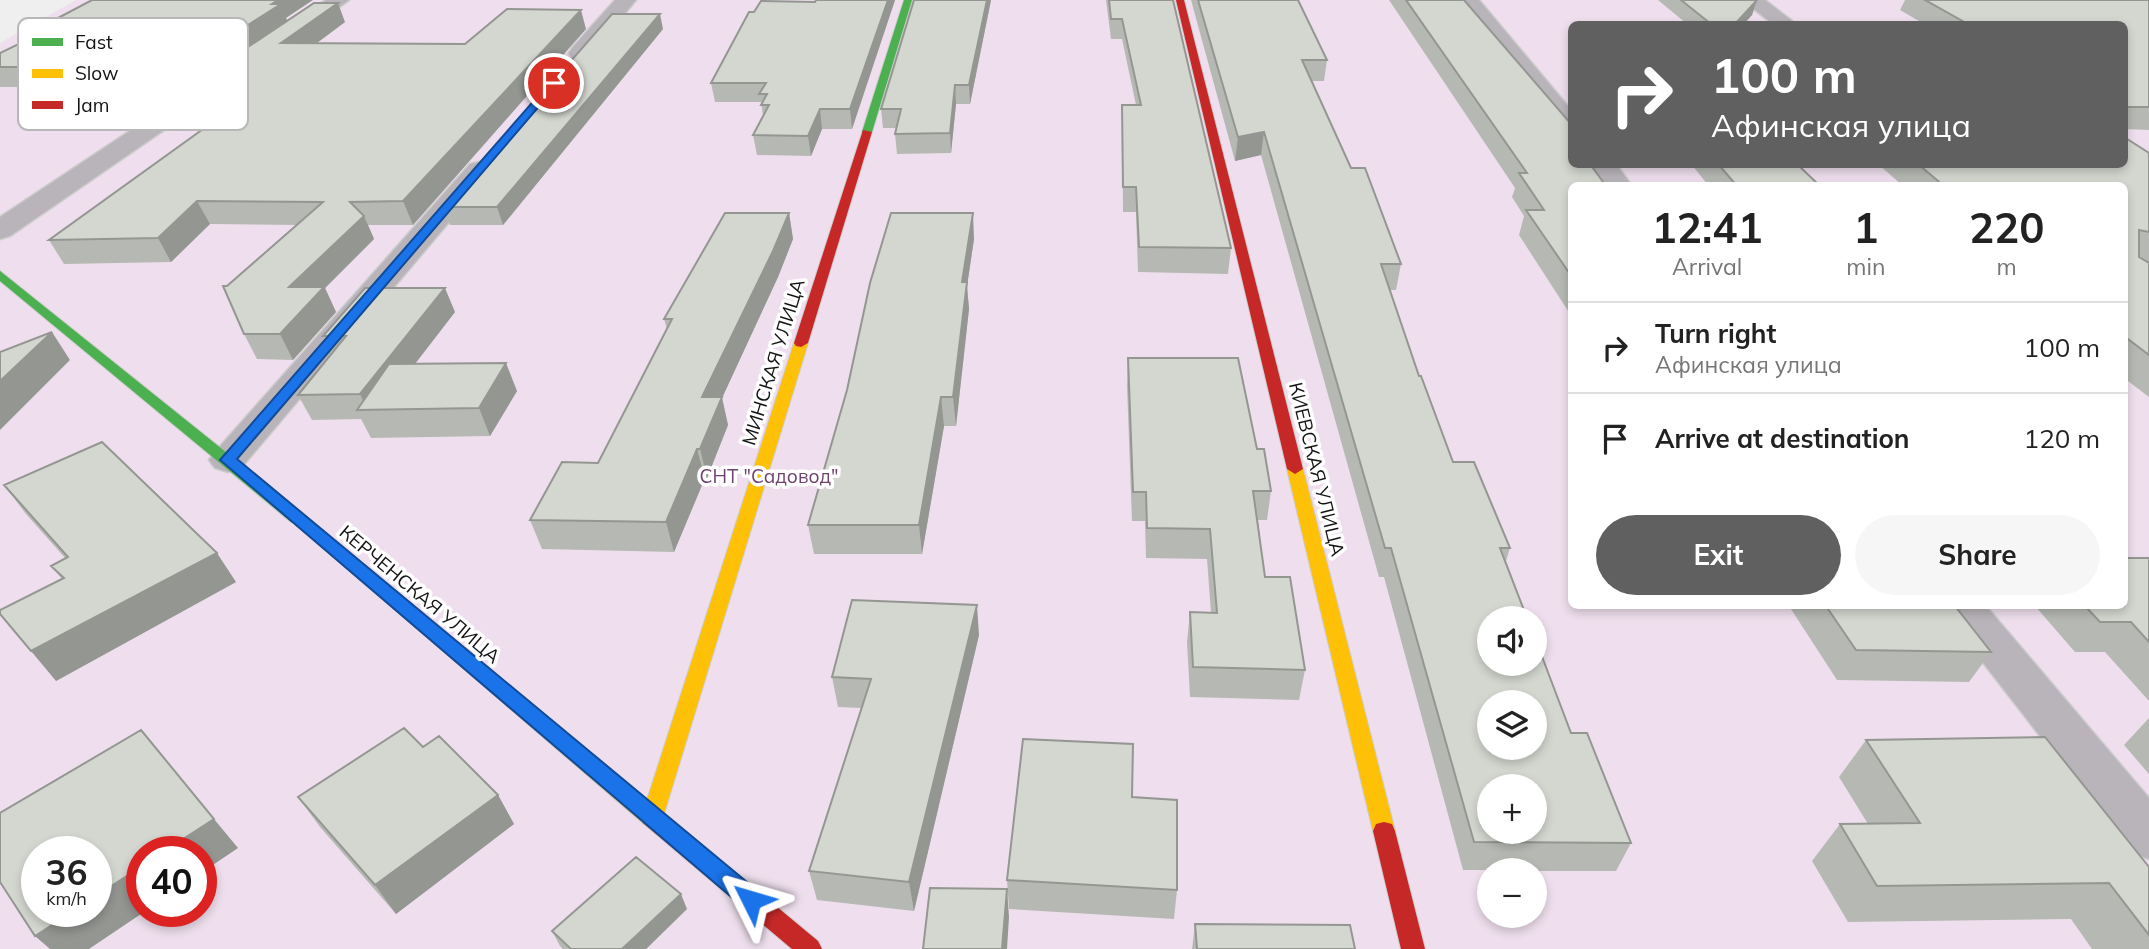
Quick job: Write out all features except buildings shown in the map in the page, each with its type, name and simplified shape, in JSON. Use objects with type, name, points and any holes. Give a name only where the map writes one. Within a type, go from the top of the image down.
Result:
[{"type":"street","points":[[272,46],[340,0]]},
{"type":"street","points":[[563,73],[626,0]]},
{"type":"street","name":"МИНСКАЯ УЛИЦА","points":[[652,817],[908,0]]},
{"type":"street","name":"КИЕВСКАЯ УЛИЦА","points":[[1180,0],[1413,949]]},
{"type":"street","points":[[1468,0],[1568,122]]},
{"type":"street","points":[[1752,0],[1782,21]]},
{"type":"street","points":[[0,230],[147,130]]},
{"type":"street","points":[[228,460],[500,146]]},
{"type":"street","points":[[1605,168],[1616,182]]},
{"type":"street","name":"КЕРЧЕНСКАЯ УЛИЦА","points":[[0,275],[228,460],[810,949]]},
{"type":"street","points":[[1963,609],[2149,836]]},
{"type":"green space","name":"СНТ \"Садовод\"","points":[[76,0],[2149,0],[2149,949],[0,949],[0,43],[18,33],[18,130],[248,130],[248,18],[44,18]]},
{"type":"traffic: fast","points":[[867,132],[908,0]]},
{"type":"traffic: fast","points":[[0,275],[297,518]]},
{"type":"traffic: slow","points":[[652,817],[801,343]]},
{"type":"traffic: slow","points":[[1295,469],[1384,831]]},
{"type":"traffic: slow","points":[[297,518],[651,816]]},
{"type":"traffic: jam","points":[[1180,0],[1295,469]]},
{"type":"traffic: jam","points":[[801,343],[867,132]]},
{"type":"traffic: jam","points":[[651,816],[810,949]]},
{"type":"traffic: jam","points":[[1384,831],[1413,949]]},
{"type":"route","points":[[554,83],[228,460],[751,900]]}]
